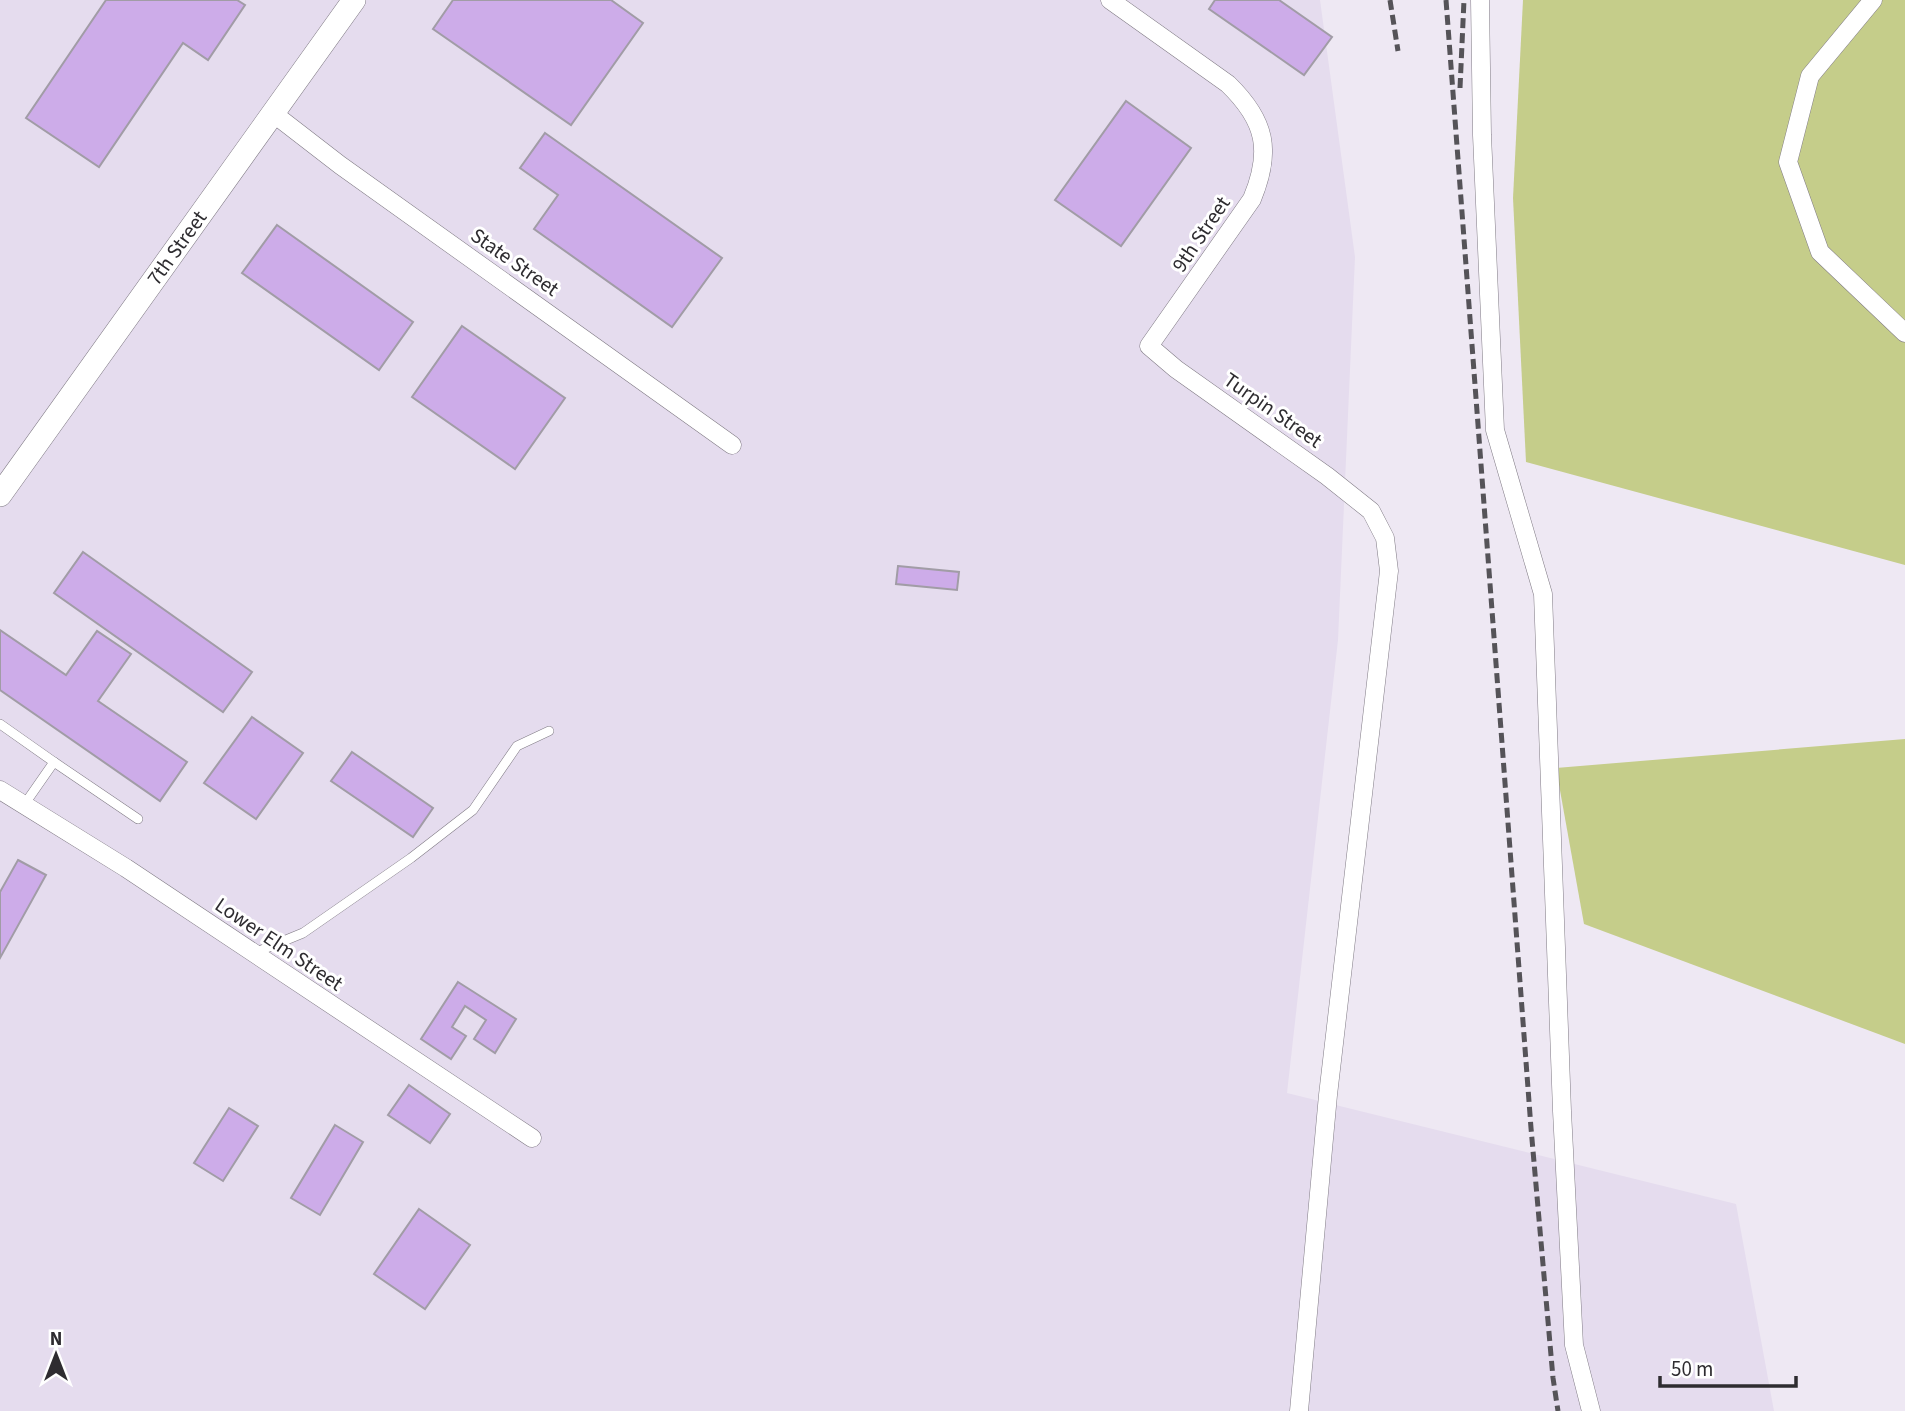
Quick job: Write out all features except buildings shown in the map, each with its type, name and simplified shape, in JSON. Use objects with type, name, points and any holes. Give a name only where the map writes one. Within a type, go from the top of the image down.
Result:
[{"type":"street","name":"7th Street","points":[[0,495],[354,0]]},
{"type":"street","name":"9th Street","points":[[1110,0],[1228,84],[1242,98],[1256,118],[1264,164],[1252,199],[1149,346]]},
{"type":"street","points":[[1480,0],[1482,135],[1495,430],[1543,594],[1562,1111],[1574,1345],[1591,1411]]},
{"type":"street","points":[[1873,0],[1810,76],[1788,162],[1820,253],[1905,333]]},
{"type":"street","name":"State Street","points":[[274,114],[340,165],[732,444]]},
{"type":"street","name":"Turpin Street","points":[[1149,346],[1176,369],[1327,476],[1371,511],[1385,538],[1389,571],[1328,1095],[1299,1411]]},
{"type":"street","name":"Lower Elm Street","points":[[0,790],[126,869],[532,1138]]},
{"type":"lane","points":[[0,724],[138,820]]},
{"type":"lane","points":[[252,953],[303,933],[411,859],[473,810],[517,746],[549,731]]},
{"type":"lane","points":[[24,805],[54,762]]},
{"type":"shaded area","points":[[0,0],[1320,0],[1355,257],[1338,640],[1287,1093],[1736,1204],[1774,1411],[0,1411]]},
{"type":"green space","points":[[1523,0],[1905,0],[1905,565],[1526,462],[1513,198]]},
{"type":"green space","points":[[1905,739],[1905,1044],[1584,924],[1556,768]]},
{"type":"railway","points":[[1390,0],[1398,51]]},
{"type":"railway","points":[[1446,0],[1531,1128],[1558,1411]]},
{"type":"railway","points":[[1460,88],[1464,0]]}]
